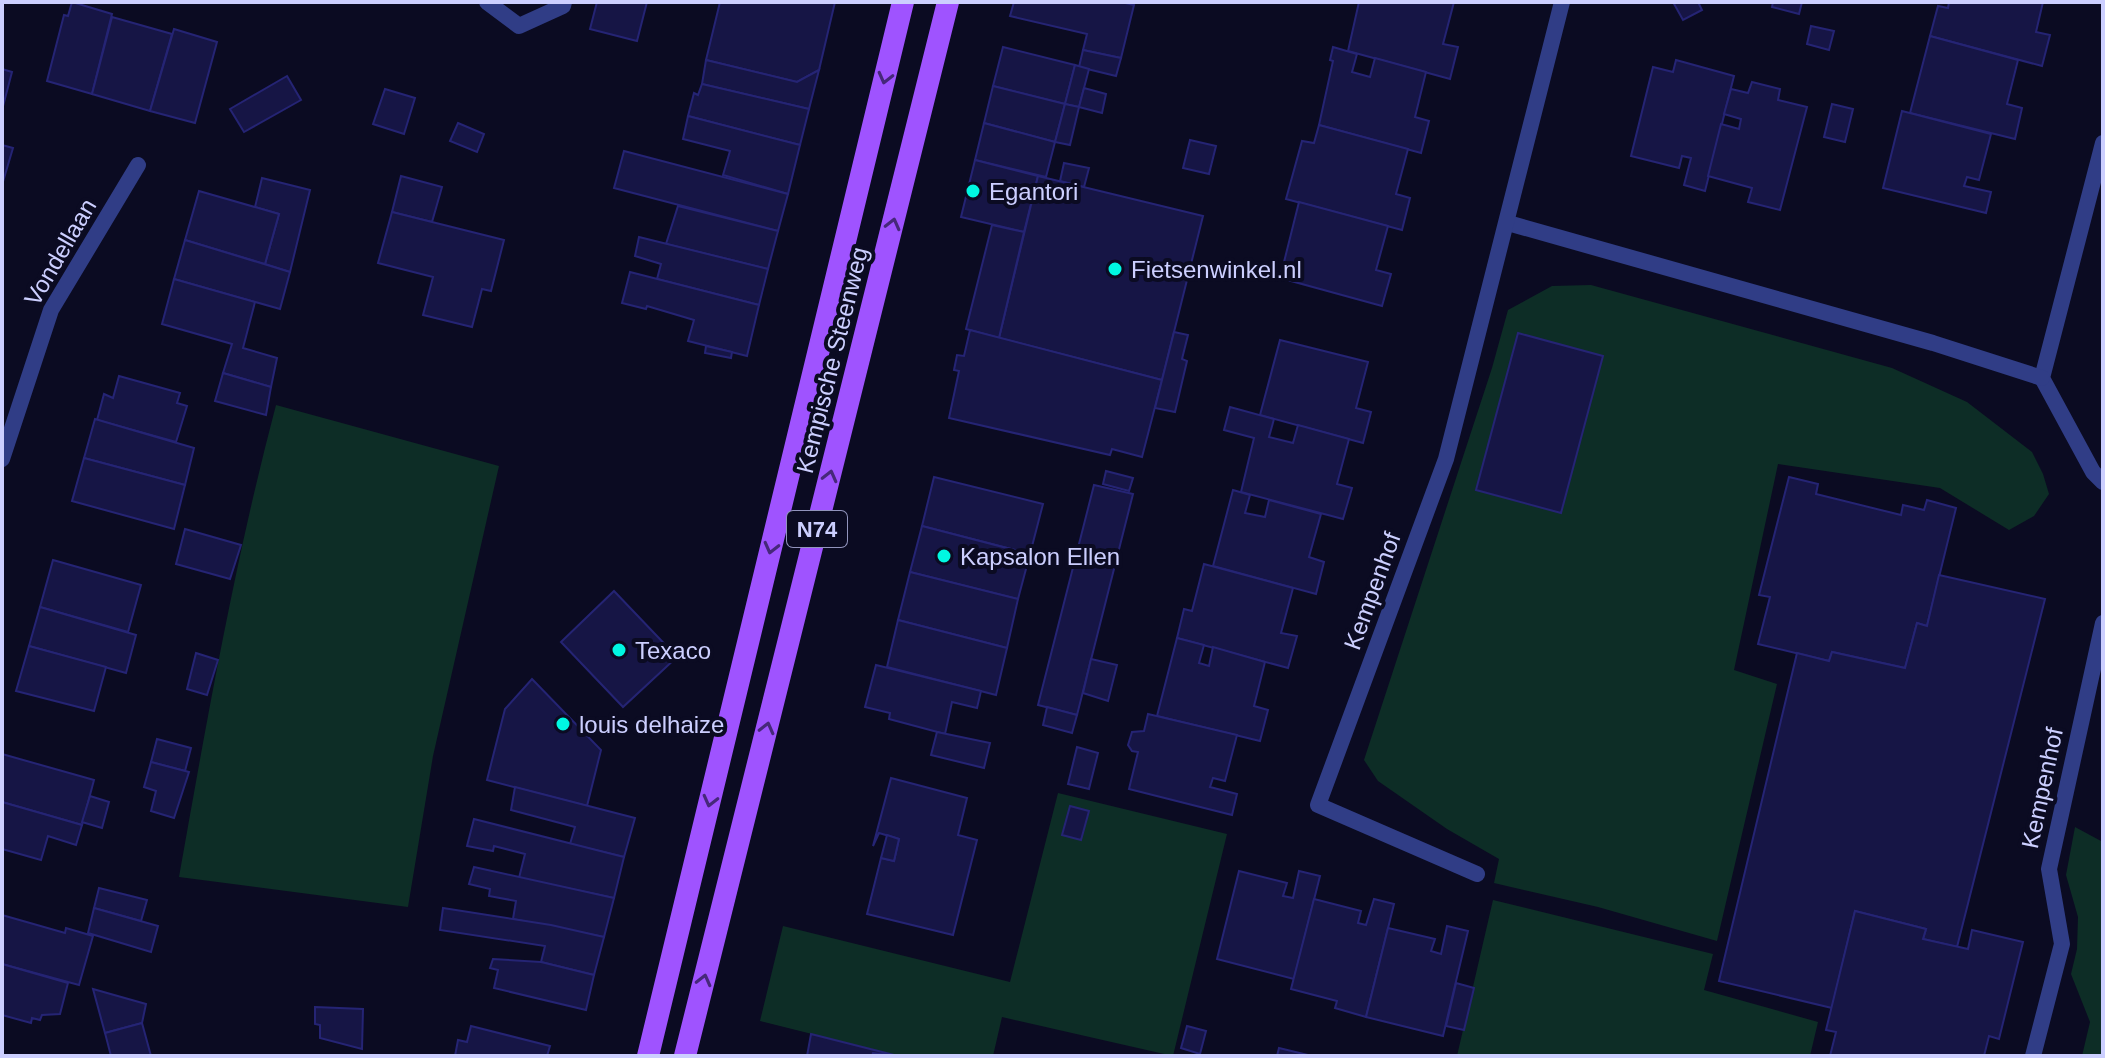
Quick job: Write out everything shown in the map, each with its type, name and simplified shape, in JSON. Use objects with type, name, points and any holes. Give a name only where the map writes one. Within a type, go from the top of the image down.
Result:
[{"type":"main road","name":"Kempische Steenweg","points":[[648,1056],[903,2]]},
{"type":"main road","name":"Kempische Steenweg","points":[[685,1056],[948,2]]},
{"type":"street","points":[[487,2],[519,26],[563,6],[564,2]]},
{"type":"street","name":"Kempenhof","points":[[1477,874],[1318,805],[1446,459],[1562,2]]},
{"type":"street","points":[[2103,143],[2042,378],[2093,472],[2103,482]]},
{"type":"street","name":"Vondellaan","points":[[2,459],[51,310],[138,165]]},
{"type":"street","points":[[1508,223],[1933,343],[2042,378]]},
{"type":"street","name":"Kempenhof","points":[[2033,1056],[2062,944],[2049,869],[2103,623]]},
{"type":"green space","points":[[1591,285],[1892,368],[1967,402],[2032,452],[2049,494],[2034,516],[2009,530],[1940,488],[1778,464],[1734,670],[1777,684],[1717,941],[1598,907],[1494,883],[1499,859],[1447,829],[1378,781],[1364,760],[1492,368],[1508,310],[1552,286]]},
{"type":"green space","points":[[276,405],[499,466],[433,756],[408,907],[179,877],[235,581]]},
{"type":"green space","points":[[1058,793],[1227,834],[1173,1056],[1002,1017],[993,1056],[900,1056],[760,1021],[783,926],[1010,982]]},
{"type":"green space","points":[[2075,827],[2101,841],[2103,834],[2103,1056],[2082,1056],[2090,1022],[2071,974],[2077,949],[2078,917],[2066,875]]},
{"type":"green space","points":[[1493,900],[1713,954],[1704,990],[1818,1022],[1810,1056],[1457,1056]]},
{"type":"building","points":[[72,2],[112,14],[92,94],[47,81],[64,15],[68,16]]},
{"type":"building","points":[[597,2],[647,2],[637,41],[590,29]]},
{"type":"building","points":[[720,2],[835,2],[819,70],[797,82],[706,60]]},
{"type":"building","points":[[1014,2],[1121,2],[1134,5],[1121,58],[1083,50],[1087,34],[1010,16]]},
{"type":"building","points":[[1359,2],[1454,2],[1443,44],[1458,47],[1450,79],[1348,51]]},
{"type":"building","points":[[1673,2],[1698,2],[1702,10],[1683,20]]},
{"type":"building","points":[[1773,2],[1802,2],[1799,14],[1772,7]]},
{"type":"building","points":[[1949,2],[2043,2],[2036,32],[2050,35],[2042,66],[1930,36],[1938,6],[1948,8]]},
{"type":"building","points":[[112,17],[172,34],[150,111],[92,94]]},
{"type":"building","points":[[1811,26],[1834,31],[1829,50],[1807,44]]},
{"type":"building","points":[[174,29],[217,42],[195,123],[150,111]]},
{"type":"building","points":[[1930,36],[2018,60],[2007,104],[2022,108],[2015,139],[1910,113]]},
{"type":"building","points":[[1003,47],[1075,65],[1065,104],[993,86]]},
{"type":"building","points":[[1333,47],[1357,54],[1352,72],[1370,77],[1375,58],[1426,72],[1415,117],[1429,121],[1421,153],[1319,125],[1333,61],[1330,60]]},
{"type":"building","points":[[1083,50],[1121,58],[1116,76],[1079,67]]},
{"type":"building","points":[[706,60],[797,82],[819,70],[809,109],[702,84]]},
{"type":"building","points":[[1676,60],[1734,76],[1705,191],[1684,185],[1691,158],[1682,156],[1679,168],[1631,156],[1653,67],[1673,72]]},
{"type":"building","points":[[1075,65],[1089,69],[1079,107],[1065,104]]},
{"type":"building","points":[[2,69],[12,72],[2,110]]},
{"type":"building","points":[[287,76],[301,100],[244,132],[230,109]]},
{"type":"building","points":[[1752,82],[1780,89],[1778,100],[1807,107],[1780,210],[1748,202],[1752,188],[1708,176],[1721,124],[1739,129],[1741,119],[1724,114],[1731,89],[1748,93]]},
{"type":"building","points":[[702,84],[809,109],[800,145],[688,116],[694,93],[698,95]]},
{"type":"building","points":[[993,86],[1065,104],[1055,142],[984,123]]},
{"type":"building","points":[[1084,88],[1106,94],[1102,113],[1079,107]]},
{"type":"building","points":[[385,89],[415,98],[404,134],[373,124]]},
{"type":"building","points":[[1065,104],[1079,107],[1070,145],[1055,142]]},
{"type":"building","points":[[1832,104],[1853,109],[1845,142],[1824,137]]},
{"type":"building","points":[[1902,111],[1991,134],[1979,180],[1967,177],[1964,186],[1991,192],[1986,213],[1883,188]]},
{"type":"building","points":[[688,116],[800,145],[788,194],[723,175],[730,151],[683,139]]},
{"type":"building","points":[[458,123],[484,134],[477,152],[450,141]]},
{"type":"building","points":[[984,123],[1055,142],[1046,177],[975,160]]},
{"type":"building","points":[[1319,125],[1408,149],[1396,194],[1410,198],[1402,230],[1286,199],[1302,141],[1314,143]]},
{"type":"building","points":[[1190,140],[1216,146],[1209,174],[1183,168]]},
{"type":"building","points":[[2,145],[13,148],[2,185]]},
{"type":"building","points":[[624,151],[788,194],[778,231],[614,188]]},
{"type":"building","points":[[975,160],[1038,176],[1024,232],[961,217]]},
{"type":"building","points":[[1064,163],[1089,168],[1084,187],[1060,181]]},
{"type":"building","points":[[401,176],[442,187],[432,222],[392,212]]},
{"type":"building","points":[[1038,176],[1203,216],[1162,380],[999,338]]},
{"type":"building","points":[[262,178],[310,190],[290,272],[265,264],[279,214],[255,207]]},
{"type":"building","points":[[199,191],[279,214],[265,264],[185,240]]},
{"type":"building","points":[[1299,202],[1388,226],[1376,270],[1391,274],[1382,306],[1280,278]]},
{"type":"building","points":[[678,206],[778,231],[768,269],[666,244]]},
{"type":"building","points":[[392,212],[504,240],[491,291],[482,289],[472,327],[423,315],[433,277],[378,263]]},
{"type":"building","points":[[992,225],[1024,232],[999,338],[966,329]]},
{"type":"building","points":[[639,237],[768,269],[759,305],[657,279],[661,264],[635,256]]},
{"type":"building","points":[[185,240],[290,272],[280,309],[174,279]]},
{"type":"building","points":[[630,272],[759,305],[747,356],[688,341],[694,320],[647,306],[646,309],[622,303]]},
{"type":"building","points":[[174,279],[255,302],[243,348],[277,358],[271,387],[223,373],[232,344],[162,324]]},
{"type":"building","points":[[970,330],[1162,380],[1142,457],[1112,449],[1110,455],[949,418],[959,371],[954,370],[957,355],[964,356]]},
{"type":"building","points":[[1174,332],[1188,335],[1182,359],[1187,361],[1175,412],[1155,408]]},
{"type":"building","points":[[1518,333],[1603,356],[1561,513],[1476,490]]},
{"type":"building","points":[[1280,340],[1368,362],[1356,408],[1371,412],[1363,443],[1260,415]]},
{"type":"building","points":[[706,346],[732,352],[731,358],[705,353]]},
{"type":"building","points":[[223,373],[271,387],[266,415],[215,401]]},
{"type":"building","points":[[119,376],[180,393],[177,403],[187,406],[176,442],[97,420],[104,394],[113,398]]},
{"type":"building","points":[[1230,407],[1274,419],[1269,437],[1293,443],[1298,425],[1349,439],[1337,484],[1352,488],[1343,519],[1241,492],[1254,438],[1224,430]]},
{"type":"building","points":[[95,419],[194,448],[185,485],[84,458]]},
{"type":"building","points":[[84,458],[185,485],[174,529],[72,501]]},
{"type":"building","points":[[1106,471],[1133,478],[1129,491],[1103,484]]},
{"type":"building","points":[[934,477],[1043,504],[1030,554],[922,526]]},
{"type":"building","points":[[1789,477],[1818,484],[1816,494],[1901,515],[1903,505],[1924,510],[1927,500],[1956,508],[1927,626],[1917,623],[1905,668],[1832,652],[1829,661],[1758,644],[1770,597],[1759,595]]},
{"type":"building","points":[[1094,485],[1133,494],[1077,715],[1038,705]]},
{"type":"building","points":[[1233,490],[1250,495],[1245,513],[1265,517],[1269,500],[1321,514],[1309,557],[1324,562],[1316,594],[1213,566]]},
{"type":"building","points":[[922,526],[1030,554],[1018,599],[910,572]]},
{"type":"building","points":[[185,529],[241,545],[230,579],[176,564]]},
{"type":"building","points":[[53,560],[141,585],[128,632],[40,607]]},
{"type":"building","points":[[1204,564],[1293,588],[1281,633],[1297,636],[1288,668],[1177,638],[1184,609],[1192,611]]},
{"type":"building","points":[[910,572],[1018,599],[1007,648],[898,620]]},
{"type":"building","points":[[1939,575],[2045,599],[1957,947],[1923,939],[1926,929],[1855,911],[1832,1008],[1719,981],[1797,653],[1829,661],[1832,652],[1905,668],[1917,623],[1927,626]]},
{"type":"building","name":"Texaco","points":[[614,591],[677,657],[623,707],[561,642]]},
{"type":"building","points":[[40,607],[136,635],[126,673],[29,646]]},
{"type":"building","points":[[898,620],[1007,648],[996,695],[887,667]]},
{"type":"building","points":[[1177,638],[1204,645],[1199,663],[1209,666],[1213,647],[1265,662],[1254,706],[1268,710],[1260,741],[1157,716]]},
{"type":"building","points":[[29,646],[106,667],[94,711],[16,691]]},
{"type":"building","points":[[196,653],[218,660],[207,695],[187,689]]},
{"type":"building","points":[[1091,659],[1117,665],[1108,701],[1083,693]]},
{"type":"building","points":[[876,665],[981,691],[977,708],[952,702],[945,734],[889,719],[890,713],[865,707]]},
{"type":"building","points":[[532,679],[601,750],[587,806],[487,780],[505,709]]},
{"type":"building","points":[[1047,707],[1077,715],[1072,733],[1043,725]]},
{"type":"building","points":[[1148,714],[1237,735],[1225,781],[1213,778],[1210,787],[1237,794],[1232,815],[1129,789],[1138,752],[1132,751],[1128,745],[1132,732],[1144,731]]},
{"type":"building","points":[[937,732],[990,743],[984,768],[931,755]]},
{"type":"building","points":[[157,739],[191,748],[185,771],[151,762]]},
{"type":"building","points":[[1077,747],[1098,753],[1089,789],[1068,784]]},
{"type":"building","points":[[2,754],[94,780],[82,825],[2,802]]},
{"type":"building","points":[[151,762],[189,772],[174,818],[151,811],[156,791],[144,787]]},
{"type":"building","points":[[891,778],[967,798],[958,835],[977,840],[953,935],[867,914],[881,858],[894,861],[899,839],[879,833],[873,846]]},
{"type":"building","points":[[515,787],[635,818],[624,857],[570,844],[575,827],[511,810]]},
{"type":"building","points":[[90,796],[109,802],[102,828],[82,822]]},
{"type":"building","points":[[2,802],[82,825],[76,845],[48,836],[41,860],[2,849]]},
{"type":"building","points":[[1070,806],[1089,811],[1081,840],[1062,835]]},
{"type":"building","points":[[474,819],[624,857],[614,898],[519,878],[525,854],[494,846],[493,851],[467,846]]},
{"type":"building","points":[[887,835],[899,839],[894,861],[881,858]]},
{"type":"building","points":[[474,867],[614,898],[604,937],[513,919],[516,901],[489,896],[490,889],[469,884]]},
{"type":"building","points":[[1239,871],[1287,883],[1283,896],[1293,898],[1299,871],[1320,876],[1294,979],[1217,959]]},
{"type":"building","points":[[99,888],[147,900],[141,921],[94,908]]},
{"type":"building","points":[[1314,899],[1361,911],[1358,923],[1366,925],[1374,899],[1394,904],[1366,1017],[1335,1008],[1337,1001],[1291,989]]},
{"type":"building","points":[[94,908],[158,926],[151,952],[88,933]]},
{"type":"building","points":[[443,908],[551,925],[604,937],[594,975],[541,962],[545,946],[440,930]]},
{"type":"building","points":[[1855,911],[1926,929],[1923,939],[1968,949],[1972,930],[2023,942],[1999,1039],[1989,1036],[1984,1056],[1830,1056],[1836,1032],[1826,1030]]},
{"type":"building","points":[[2,915],[65,933],[66,928],[93,936],[79,985],[2,964]]},
{"type":"building","points":[[1447,926],[1468,931],[1443,1036],[1366,1017],[1388,928],[1435,939],[1431,951],[1441,954]]},
{"type":"building","points":[[493,959],[541,962],[594,975],[586,1010],[494,988],[498,970],[490,968]]},
{"type":"building","points":[[2,964],[68,983],[60,1014],[42,1015],[40,1020],[32,1018],[31,1023],[2,1015]]},
{"type":"building","points":[[1456,983],[1474,988],[1464,1030],[1446,1026]]},
{"type":"building","points":[[93,989],[146,1004],[142,1023],[105,1033]]},
{"type":"building","points":[[315,1007],[363,1009],[362,1049],[320,1038],[320,1025],[315,1024]]},
{"type":"building","points":[[142,1023],[151,1056],[111,1056],[105,1033]]},
{"type":"building","points":[[471,1026],[550,1046],[547,1056],[455,1056],[458,1040],[467,1042]]},
{"type":"building","points":[[1187,1026],[1206,1031],[1200,1054],[1181,1048]]},
{"type":"building","points":[[811,1034],[898,1056],[873,1053],[872,1056],[807,1056]]},
{"type":"building","points":[[1279,1048],[1312,1056],[1277,1056]]},
{"type":"place","name":"Egantori","points":[[973,191]]},
{"type":"place","name":"Fietsenwinkel.nl","points":[[1115,269]]},
{"type":"place","name":"Kapsalon Ellen","points":[[944,556]]},
{"type":"place","name":"Texaco","points":[[619,650]]},
{"type":"place","name":"louis delhaize","points":[[563,724]]}]
